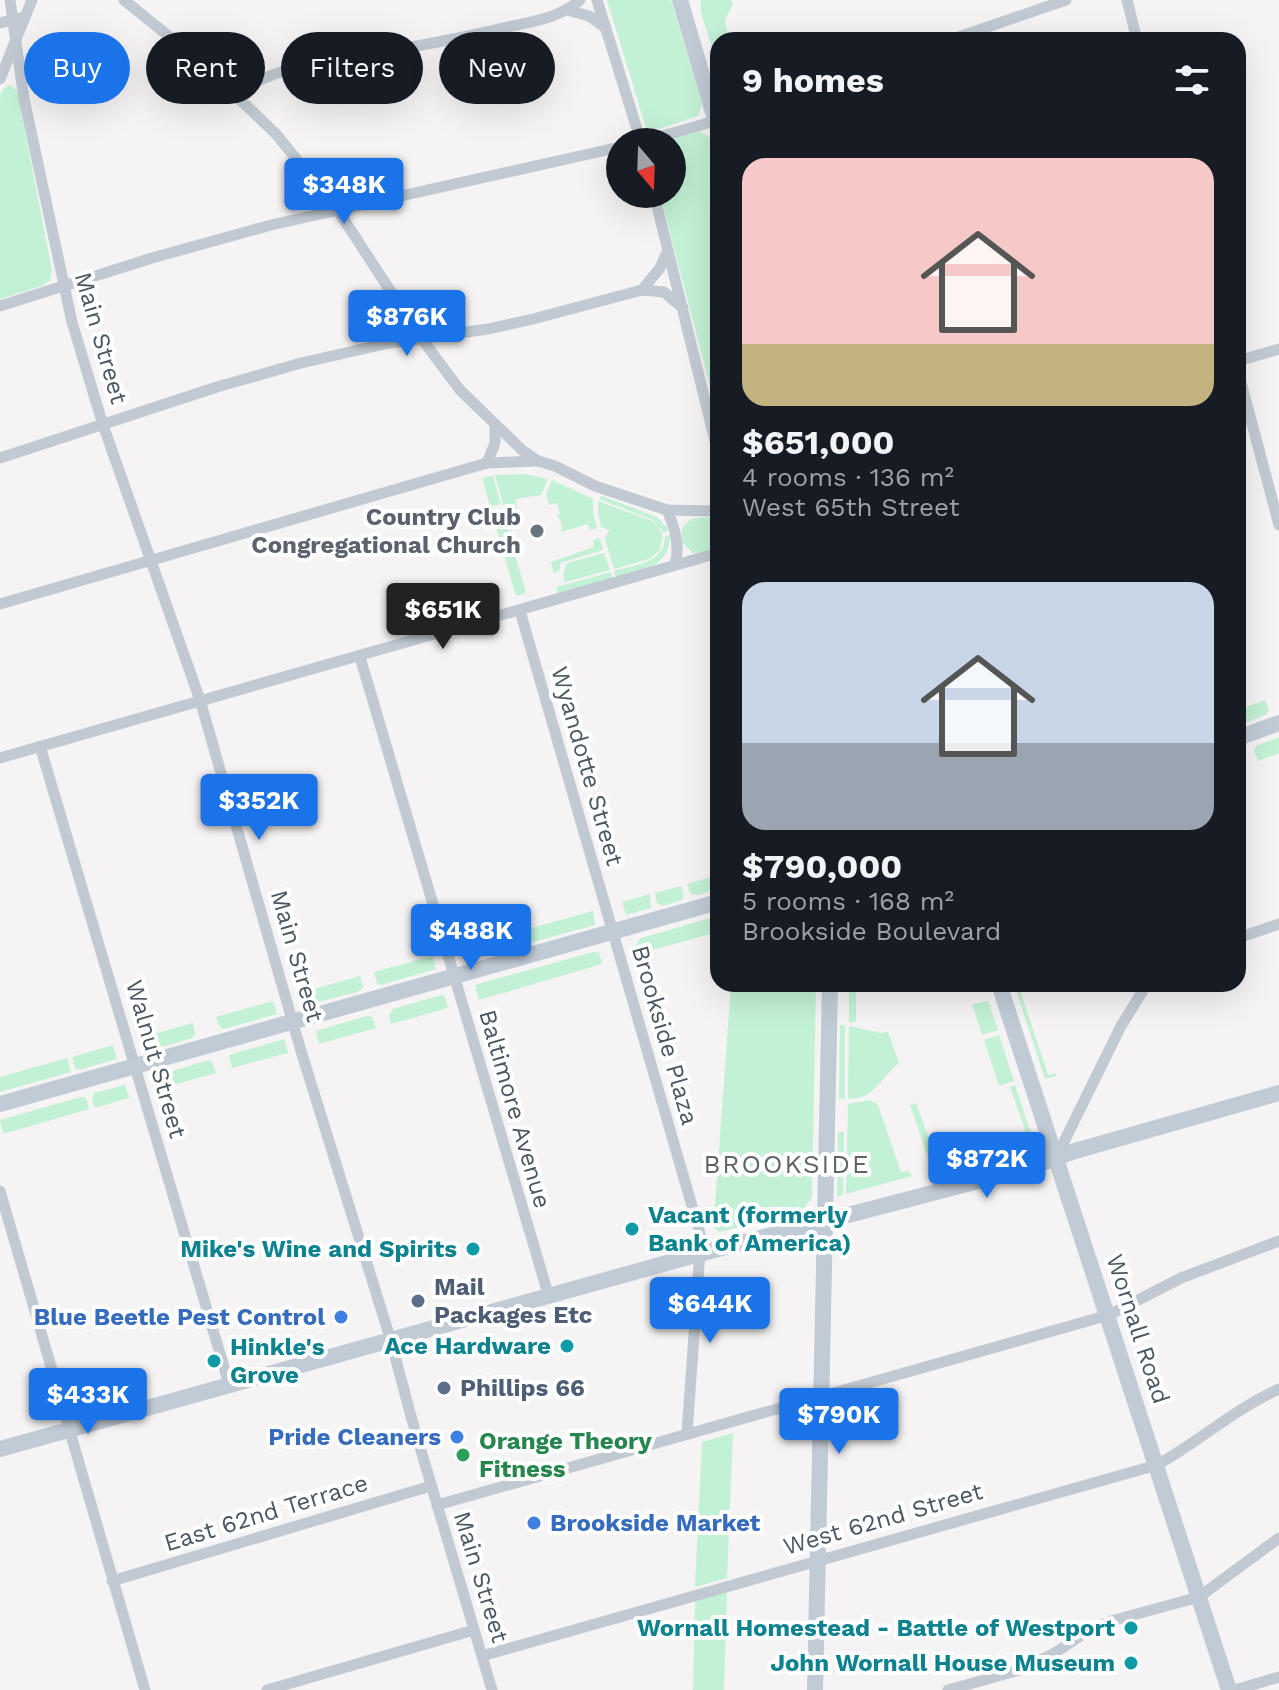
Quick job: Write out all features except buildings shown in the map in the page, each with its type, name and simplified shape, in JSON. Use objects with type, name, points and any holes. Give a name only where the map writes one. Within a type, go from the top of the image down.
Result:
[{"type":"main road","points":[[680,0],[710,100]]},
{"type":"main road","points":[[1246,735],[1279,723]]},
{"type":"main road","points":[[0,1104],[710,904]]},
{"type":"main road","points":[[815,1690],[830,992]]},
{"type":"main road","name":"Wornall Road","points":[[1002,992],[1229,1690]]},
{"type":"main road","points":[[0,1449],[699,1254],[1028,1168],[1279,1093]]},
{"type":"street","points":[[10,0],[19,19]]},
{"type":"street","points":[[0,79],[16,38],[19,19],[32,0]]},
{"type":"street","points":[[124,0],[166,32]]},
{"type":"street","points":[[265,79],[298,69],[548,18],[580,0]]},
{"type":"street","points":[[597,0],[637,128]]},
{"type":"street","points":[[686,19],[690,0]]},
{"type":"street","points":[[973,32],[1066,0]]},
{"type":"street","points":[[1127,0],[1135,32]]},
{"type":"street","points":[[567,10],[589,16],[606,28]]},
{"type":"street","points":[[0,23],[19,19]]},
{"type":"street","name":"Main Street","points":[[16,38],[20,76],[63,286],[103,425],[200,700],[492,1690]]},
{"type":"street","points":[[247,104],[276,134],[337,209],[421,338],[460,390],[538,461]]},
{"type":"street","points":[[686,131],[710,125]]},
{"type":"street","points":[[0,306],[218,239],[337,209],[606,150]]},
{"type":"street","points":[[658,208],[710,419]]},
{"type":"street","points":[[642,290],[660,268],[668,250]]},
{"type":"street","points":[[0,458],[301,363],[518,322],[642,290],[664,292],[684,309]]},
{"type":"street","points":[[1246,359],[1279,349]]},
{"type":"street","points":[[1246,401],[1279,525]]},
{"type":"street","points":[[487,463],[495,443],[495,425]]},
{"type":"street","points":[[0,604],[487,463],[538,461],[595,486],[667,510],[710,511]]},
{"type":"street","points":[[667,510],[674,523],[675,565]]},
{"type":"street","points":[[0,758],[710,555]]},
{"type":"street","name":"Wyandotte Street","points":[[520,611],[612,932]]},
{"type":"street","name":"Baltimore Avenue","points":[[360,657],[549,1297]]},
{"type":"street","name":"Walnut Street","points":[[40,746],[229,1384]]},
{"type":"street","points":[[1246,935],[1279,924]]},
{"type":"street","name":"Brookside Plaza","points":[[612,932],[701,1235],[687,1433]]},
{"type":"street","points":[[1056,1158],[1114,1039],[1141,992]]},
{"type":"street","points":[[0,1191],[145,1690]]},
{"type":"street","points":[[437,1505],[1109,1315],[1181,1278],[1279,1241]]},
{"type":"street","name":"West 62nd Street","points":[[482,1656],[1157,1465],[1239,1410],[1279,1389]]},
{"type":"street","name":"East 62nd Terrace","points":[[112,1581],[431,1486]]},
{"type":"street","points":[[948,1690],[1023,1669],[1111,1621],[1199,1597],[1279,1538]]},
{"type":"street","points":[[267,1690],[474,1630]]},
{"type":"street","points":[[315,1676],[320,1690]]},
{"type":"street","points":[[1235,1690],[1279,1677]]},
{"type":"green space","points":[[607,0],[671,0],[702,104],[698,116],[662,128],[646,128]]},
{"type":"green space","points":[[701,0],[731,0],[733,4],[725,20],[727,32],[710,32],[710,41],[701,13]]},
{"type":"green space","points":[[10,85],[17,91],[52,270],[50,280],[44,285],[0,299],[0,95]]},
{"type":"green space","points":[[700,131],[710,138],[710,386],[664,208],[686,208],[686,135]]},
{"type":"green space","points":[[525,474],[548,479],[541,495],[515,499],[518,512],[508,516],[515,547],[495,475]]},
{"type":"green space","points":[[493,476],[501,504],[493,506],[494,510],[502,508],[526,593],[516,596],[482,478]]},
{"type":"green space","points":[[552,480],[593,499],[597,528],[590,530],[588,524],[561,532],[557,503],[549,505],[546,495]]},
{"type":"green space","points":[[602,496],[657,517],[669,530],[664,533],[653,520],[599,499]]},
{"type":"green space","points":[[598,501],[652,521],[663,536],[659,551],[649,559],[614,569],[605,539],[609,530],[601,527]]},
{"type":"green space","points":[[710,518],[710,550],[693,553],[682,542],[682,528],[691,519]]},
{"type":"green space","points":[[670,535],[665,555],[660,561],[616,577],[614,571],[654,557],[664,545],[665,536]]},
{"type":"green space","points":[[600,538],[603,550],[560,563],[560,570],[554,573],[551,562],[594,547],[593,540]]},
{"type":"green space","points":[[604,553],[610,570],[565,582],[563,574],[567,563]]},
{"type":"green space","points":[[611,572],[612,578],[558,594],[556,587]]},
{"type":"green space","points":[[1265,700],[1269,710],[1267,714],[1246,723],[1246,707]]},
{"type":"green space","points":[[1279,737],[1279,753],[1258,761],[1254,751],[1256,746]]},
{"type":"green space","points":[[710,877],[710,890],[699,895],[691,894],[687,884]]},
{"type":"green space","points":[[681,886],[682,900],[663,906],[657,903],[655,893]]},
{"type":"green space","points":[[650,894],[651,908],[626,915],[622,902]]},
{"type":"green space","points":[[593,911],[595,925],[467,960],[463,947]]},
{"type":"green space","points":[[710,918],[710,934],[638,954],[633,948],[641,938]]},
{"type":"green space","points":[[599,952],[602,964],[479,1000],[475,986],[478,984]]},
{"type":"green space","points":[[433,956],[436,969],[381,985],[377,983],[374,972]]},
{"type":"green space","points":[[360,976],[363,987],[360,991],[308,1005],[304,992]]},
{"type":"green space","points":[[730,992],[816,992],[812,1197],[805,1207],[794,1213],[719,1232],[714,1228],[709,1209],[715,1206]]},
{"type":"green space","points":[[849,992],[856,992],[856,1022],[849,1022]]},
{"type":"green space","points":[[1017,992],[1021,992],[1048,1075],[1056,1073],[1056,1076],[1045,1079]]},
{"type":"green space","points":[[444,995],[448,1008],[391,1024],[389,1015],[393,1009]]},
{"type":"green space","points":[[273,1001],[277,1014],[224,1029],[219,1026],[216,1017]]},
{"type":"green space","points":[[988,1001],[998,1030],[982,1035],[972,1004]]},
{"type":"green space","points":[[372,1017],[376,1028],[319,1044],[316,1031]]},
{"type":"green space","points":[[193,1023],[193,1038],[147,1051],[143,1037]]},
{"type":"green space","points":[[840,1025],[845,1025],[845,1099],[839,1099]]},
{"type":"green space","points":[[849,1026],[888,1032],[899,1063],[871,1092],[857,1099],[848,1099]]},
{"type":"green space","points":[[999,1035],[1014,1081],[999,1086],[984,1040]]},
{"type":"green space","points":[[284,1039],[288,1053],[232,1068],[229,1055]]},
{"type":"green space","points":[[113,1045],[117,1059],[79,1070],[75,1068],[72,1057]]},
{"type":"green space","points":[[67,1058],[71,1072],[0,1092],[0,1077]]},
{"type":"green space","points":[[209,1060],[216,1073],[159,1089],[155,1076]]},
{"type":"green space","points":[[125,1085],[129,1098],[95,1108],[94,1093]]},
{"type":"green space","points":[[1015,1085],[1033,1140],[1021,1146],[1027,1135],[1010,1087]]},
{"type":"green space","points":[[86,1098],[89,1109],[3,1134],[0,1120]]},
{"type":"green space","points":[[870,1100],[878,1105],[901,1172],[909,1171],[912,1176],[846,1194],[848,1104]]},
{"type":"green space","points":[[916,1103],[935,1155],[928,1157],[910,1105]]},
{"type":"green space","points":[[838,1132],[844,1132],[843,1195],[837,1197]]},
{"type":"green space","points":[[733,1433],[727,1578],[695,1587],[702,1442]]},
{"type":"green space","points":[[727,1592],[724,1690],[693,1690],[695,1601]]},
{"type":"place","name":"Country Club Congregational Church","points":[[537,531]]},
{"type":"place","name":"Vacant (formerly Bank of America)","points":[[632,1229]]},
{"type":"place","name":"Mike's Wine and Spirits","points":[[473,1249]]},
{"type":"place","name":"Mail Packages Etc","points":[[418,1301]]},
{"type":"place","name":"Blue Beetle Pest Control","points":[[341,1317]]},
{"type":"place","name":"Ace Hardware","points":[[567,1346]]},
{"type":"place","name":"Hinkle's Grove","points":[[214,1361]]},
{"type":"place","name":"Phillips 66","points":[[444,1388]]},
{"type":"place","name":"Pride Cleaners","points":[[457,1437]]},
{"type":"place","name":"Orange Theory Fitness","points":[[463,1455]]},
{"type":"place","name":"Brookside Market","points":[[534,1523]]},
{"type":"place","name":"Wornall Homestead - Battle of Westport","points":[[1131,1628]]},
{"type":"place","name":"John Wornall House Museum","points":[[1131,1663]]},
{"type":"district","name":"BROOKSIDE","points":[[787,1164]]}]
